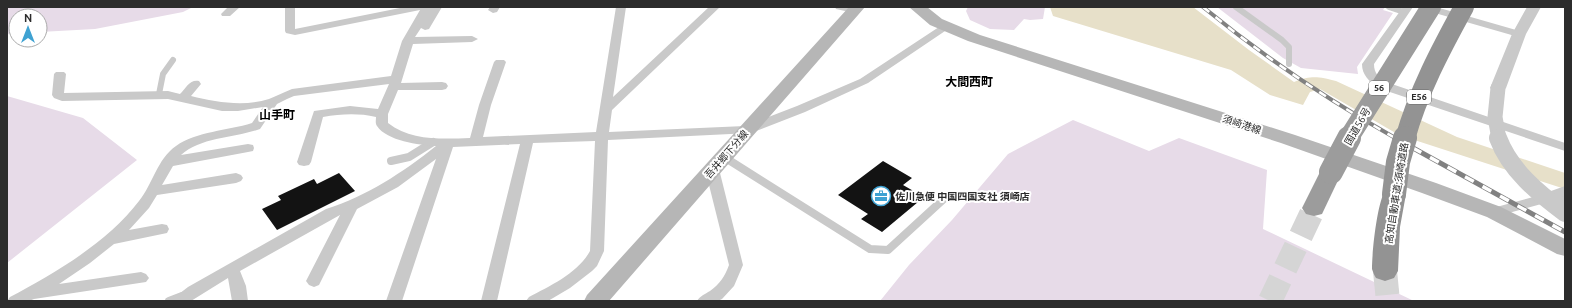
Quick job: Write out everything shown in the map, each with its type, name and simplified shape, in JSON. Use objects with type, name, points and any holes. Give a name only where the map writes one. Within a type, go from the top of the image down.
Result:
[{"type":"highway","name":"国道56号","points":[[1314,208],[1349,137],[1431,7]]},
{"type":"highway","name":"高知自動車道;須崎道路","points":[[1385,271],[1388,227],[1400,153],[1413,110],[1434,61],[1464,7]]},
{"type":"main road","name":"須崎港線","points":[[917,7],[927,16],[946,27],[1288,139],[1494,212],[1565,248]]},
{"type":"main road","name":"吾井郷下分線","points":[[595,301],[747,130],[850,8]]},
{"type":"street","points":[[226,14],[235,7]]},
{"type":"street","points":[[290,7],[290,30],[295,32],[421,7]]},
{"type":"street","points":[[427,7],[382,114],[382,124],[389,131],[399,137],[448,143],[747,130],[801,109],[864,81],[946,27]]},
{"type":"street","points":[[412,40],[437,7]]},
{"type":"street","points":[[534,301],[574,277],[592,262],[597,251],[602,136],[621,7]]},
{"type":"street","points":[[606,108],[614,103],[715,7]]},
{"type":"street","points":[[1425,7],[1519,34]]},
{"type":"street","points":[[1534,7],[1519,34],[1498,88],[1495,120],[1498,135],[1514,166],[1528,182],[1565,213]]},
{"type":"street","points":[[1406,10],[1368,64],[1367,70],[1372,78],[1382,85],[1565,147]]},
{"type":"street","points":[[412,40],[472,39]]},
{"type":"street","points":[[475,142],[485,105],[500,62]]},
{"type":"street","points":[[60,74],[58,95],[62,97],[159,94],[222,107],[238,107],[272,102],[292,93],[395,83],[442,86]]},
{"type":"street","points":[[183,98],[195,84]]},
{"type":"street","points":[[15,301],[33,293],[110,239],[134,217],[154,191],[168,162],[176,152],[186,145],[256,126],[272,102]]},
{"type":"street","points":[[304,162],[318,114],[344,109],[360,109],[382,114]]},
{"type":"street","points":[[489,301],[527,140]]},
{"type":"street","points":[[180,301],[193,291],[331,213],[351,207],[400,181],[448,143]]},
{"type":"street","points":[[394,301],[448,143]]},
{"type":"street","points":[[168,162],[248,148]]},
{"type":"street","points":[[705,301],[724,290],[733,277],[736,265],[718,163]]},
{"type":"street","points":[[154,191],[236,178]]},
{"type":"street","points":[[1494,212],[1563,194]]},
{"type":"street","points":[[314,281],[351,207]]},
{"type":"street","points":[[110,239],[162,229]]},
{"type":"street","points":[[232,269],[238,286],[240,301]]},
{"type":"street","points":[[33,293],[141,278]]},
{"type":"lane","points":[[1236,7],[1282,40],[1288,47],[1289,64]]},
{"type":"lane","points":[[1389,7],[1406,10]]},
{"type":"lane","points":[[159,94],[163,74],[173,60]]},
{"type":"lane","points":[[391,161],[409,157],[433,142]]},
{"type":"lane","points":[[718,163],[870,249],[888,250],[946,196]]},
{"type":"lane","points":[[168,301],[193,291]]},
{"type":"shaded area","points":[[7,7],[193,7],[183,12],[95,29],[48,32],[48,8],[8,8],[7,34]]},
{"type":"shaded area","points":[[968,7],[1045,7],[1043,19],[1024,19],[1014,30],[990,29],[970,20],[966,11]]},
{"type":"shaded area","points":[[1050,7],[1193,7],[1294,82],[1315,77],[1336,81],[1457,137],[1565,173],[1565,189],[1399,135],[1320,89],[1310,92],[1303,105],[1270,95],[1231,70],[1053,16]]},
{"type":"shaded area","points":[[1217,7],[1385,7],[1383,10],[1393,13],[1357,67],[1358,74],[1301,68],[1283,58]]},
{"type":"shaded area","points":[[7,96],[83,118],[137,160],[7,263]]},
{"type":"shaded area","points":[[1073,120],[1149,151],[1179,138],[1267,170],[1263,229],[1414,301],[880,301],[909,265],[952,220],[1008,154]]},
{"type":"building","name":"佐川急便 中国四国支社 須崎店","points":[[883,161],[912,178],[903,185],[924,197],[882,232],[861,219],[868,214],[838,195]]},
{"type":"building","points":[[339,173],[355,191],[277,230],[262,209],[281,200],[278,196],[314,179],[317,184]]},
{"type":"tunnel","points":[[1270,301],[1314,208]]},
{"type":"tunnel","points":[[1385,271],[1388,301]]},
{"type":"railway","points":[[1203,7],[1249,43],[1297,77],[1346,109],[1397,139]]},
{"type":"railway","points":[[1395,138],[1565,232]]},
{"type":"place","name":"佐川急便 中国四国支社 須崎店","points":[[881,196]]},
{"type":"district","name":"大間西町","points":[[969,82]]},
{"type":"district","name":"山手町","points":[[277,115]]}]
